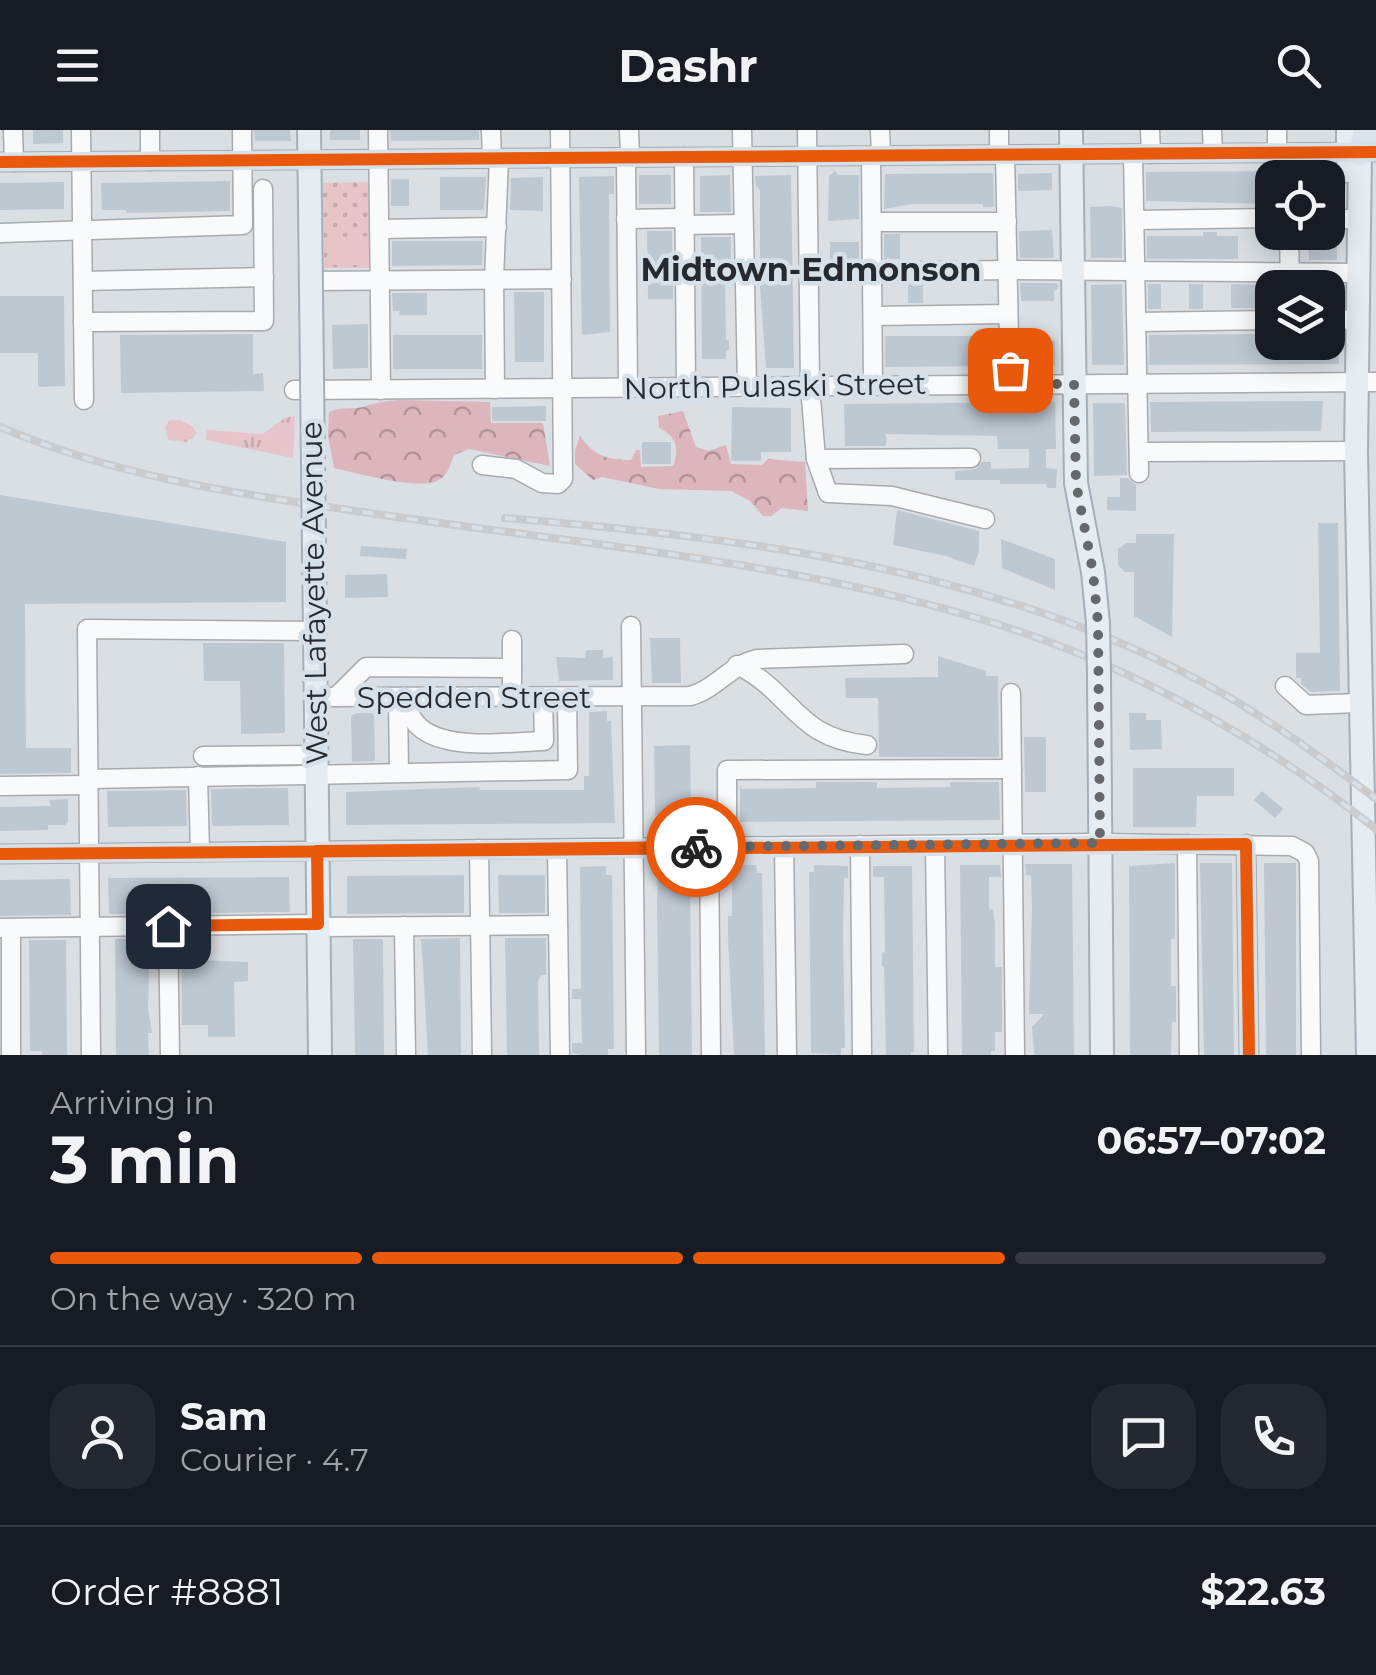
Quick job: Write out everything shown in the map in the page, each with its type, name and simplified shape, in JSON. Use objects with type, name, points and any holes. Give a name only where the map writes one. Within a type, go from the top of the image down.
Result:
[{"type":"main road","name":"West Lafayette Avenue","points":[[309,130],[314,630],[326,697],[316,764],[320,1055]]},
{"type":"main road","points":[[1070,130],[1076,483],[1098,623],[1102,1055]]},
{"type":"main road","points":[[1345,194],[1360,141]]},
{"type":"main road","points":[[1360,141],[1357,320],[1366,382],[1356,451],[1367,612],[1359,703],[1368,1055]]},
{"type":"main road","points":[[1345,229],[1359,249]]},
{"type":"street","points":[[13,130],[7,162],[1277,153],[1360,141]]},
{"type":"street","points":[[81,130],[84,400]]},
{"type":"street","points":[[150,130],[150,161]]},
{"type":"street","points":[[0,233],[243,225],[242,130]]},
{"type":"street","points":[[378,130],[382,390]]},
{"type":"street","points":[[491,130],[497,226],[495,389]]},
{"type":"street","points":[[482,466],[516,470],[542,483],[558,484],[563,479],[560,130]]},
{"type":"street","points":[[628,388],[629,130]]},
{"type":"street","points":[[742,130],[747,387]]},
{"type":"street","points":[[808,130],[810,386],[816,459],[828,493],[892,496],[985,519]]},
{"type":"street","points":[[873,386],[872,222],[880,130]]},
{"type":"street","points":[[998,130],[1007,222],[1010,384]]},
{"type":"street","points":[[1139,473],[1135,220],[1142,154],[1150,130]]},
{"type":"street","points":[[1212,130],[1213,153]]},
{"type":"street","points":[[1276,130],[1277,153]]},
{"type":"street","points":[[684,157],[686,388]]},
{"type":"street","points":[[84,322],[264,321],[263,189]]},
{"type":"street","points":[[1135,220],[1255,218]]},
{"type":"street","points":[[626,219],[744,224]]},
{"type":"street","points":[[872,222],[1007,222]]},
{"type":"street","points":[[379,229],[497,226]]},
{"type":"street","points":[[809,273],[1072,270],[1255,278]]},
{"type":"street","points":[[1345,274],[1358,273]]},
{"type":"street","points":[[83,281],[264,277]]},
{"type":"street","points":[[380,280],[562,279]]},
{"type":"street","name":"West Lafayette Avenue","points":[[303,390],[311,280],[380,280]]},
{"type":"street","points":[[872,316],[1008,314]]},
{"type":"street","points":[[1137,322],[1255,320]]},
{"type":"street","points":[[1345,320],[1357,320]]},
{"type":"street","name":"North Pulaski Street","points":[[303,390],[1366,382]]},
{"type":"street","points":[[1139,452],[1356,451]]},
{"type":"street","points":[[816,459],[971,458]]},
{"type":"street","points":[[631,626],[636,1055]]},
{"type":"street","points":[[91,1055],[87,629],[314,630]]},
{"type":"street","points":[[512,640],[512,698]]},
{"type":"street","points":[[736,665],[774,657],[904,654]]},
{"type":"street","points":[[736,665],[752,672],[819,733],[842,743],[867,745]]},
{"type":"street","name":"Spedden Street","points":[[326,697],[632,698],[699,694],[736,665]]},
{"type":"street","points":[[326,697],[366,667],[512,668]]},
{"type":"street","points":[[1284,686],[1306,705],[1359,703]]},
{"type":"street","points":[[1011,693],[1015,1055]]},
{"type":"street","points":[[402,698],[408,714],[422,731],[440,740],[475,742],[544,741],[544,698]]},
{"type":"street","points":[[400,772],[402,698]]},
{"type":"street","points":[[203,756],[400,772],[568,770],[567,698]]},
{"type":"street","points":[[0,786],[198,776],[316,764]]},
{"type":"street","points":[[712,1055],[718,847],[726,770],[1012,769]]},
{"type":"street","points":[[198,776],[200,852]]},
{"type":"street","points":[[0,854],[1100,843],[1292,846],[1305,854],[1308,861],[1311,1055]]},
{"type":"street","points":[[1187,844],[1190,1055]]},
{"type":"street","points":[[1246,844],[1249,1055]]},
{"type":"street","points":[[936,845],[938,1055]]},
{"type":"street","points":[[784,846],[787,1055]]},
{"type":"street","points":[[860,846],[862,1055]]},
{"type":"street","points":[[557,848],[560,1055]]},
{"type":"street","points":[[479,849],[482,1055]]},
{"type":"street","points":[[11,1055],[5,1032],[5,928],[558,925]]},
{"type":"street","points":[[168,926],[170,1055]]},
{"type":"street","points":[[404,926],[406,1055]]},
{"type":"green space","points":[[374,182],[375,268],[324,268],[323,183]]},
{"type":"green space","points":[[370,236],[371,265],[329,265],[329,237]]},
{"type":"green space","points":[[398,400],[490,402],[491,423],[543,423],[550,466],[469,449],[454,455],[441,479],[427,483],[386,480],[334,468],[328,436],[329,412]]},
{"type":"green space","points":[[683,411],[696,447],[708,451],[726,445],[731,464],[762,465],[768,459],[805,462],[808,511],[782,508],[771,516],[763,516],[750,501],[731,491],[659,489],[602,477],[593,480],[575,464],[580,436],[608,458],[631,460],[640,450],[641,467],[673,466],[675,443],[659,428],[658,416]]},
{"type":"green space","points":[[295,416],[293,458],[206,440],[207,430],[263,434],[285,418]]},
{"type":"green space","points":[[170,420],[192,426],[197,434],[187,442],[168,440],[165,427]]},
{"type":"building","points":[[33,130],[63,130],[63,143],[33,144]]},
{"type":"building","points":[[254,130],[290,130],[291,141],[255,141]]},
{"type":"building","points":[[330,130],[360,130],[360,140],[330,140]]},
{"type":"building","points":[[390,130],[479,130],[479,140],[391,141]]},
{"type":"building","points":[[835,171],[838,175],[859,175],[859,219],[828,221],[829,176]]},
{"type":"building","points":[[1255,171],[1255,204],[1146,201],[1146,172]]},
{"type":"building","points":[[993,173],[994,207],[913,204],[884,209],[885,174]]},
{"type":"building","points":[[1052,173],[1052,190],[1018,191],[1018,174]]},
{"type":"building","points":[[639,175],[671,175],[671,204],[639,204]]},
{"type":"building","points":[[730,175],[731,212],[700,212],[700,176]]},
{"type":"building","points":[[791,175],[794,368],[766,368],[760,287],[760,190],[755,176]]},
{"type":"building","points":[[614,176],[614,194],[609,194],[610,332],[582,335],[579,177]]},
{"type":"building","points":[[440,177],[486,177],[484,210],[440,210]]},
{"type":"building","points":[[543,177],[543,211],[510,210],[511,178]]},
{"type":"building","points":[[391,179],[409,179],[409,206],[391,206]]},
{"type":"building","points":[[230,181],[230,211],[102,210],[101,183]]},
{"type":"building","points":[[64,182],[64,209],[0,210],[0,183]]},
{"type":"building","points":[[1090,207],[1122,208],[1122,258],[1091,258]]},
{"type":"building","points":[[1052,230],[1054,258],[1020,258],[1019,231]]},
{"type":"building","points":[[647,231],[672,231],[673,299],[648,299]]},
{"type":"building","points":[[1203,232],[1238,236],[1238,259],[1147,259],[1147,236],[1203,236]]},
{"type":"building","points":[[884,234],[900,234],[900,259],[884,259]]},
{"type":"building","points":[[701,237],[731,237],[731,272],[725,280],[729,340],[726,359],[702,359]]},
{"type":"building","points":[[392,241],[483,241],[482,265],[392,266]]},
{"type":"building","points":[[830,242],[859,242],[859,260],[830,260]]},
{"type":"building","points":[[1309,250],[1337,250],[1337,260],[1309,260]]},
{"type":"building","points":[[1020,283],[1058,284],[1054,301],[1021,301]]},
{"type":"building","points":[[908,284],[923,284],[923,303],[908,303]]},
{"type":"building","points":[[1122,284],[1124,365],[1092,365],[1091,285]]},
{"type":"building","points":[[1148,284],[1161,284],[1161,309],[1148,309]]},
{"type":"building","points":[[1189,284],[1203,284],[1203,309],[1189,309]]},
{"type":"building","points":[[1231,284],[1255,285],[1255,308],[1231,308]]},
{"type":"building","points":[[514,292],[544,292],[544,362],[515,362]]},
{"type":"building","points":[[392,293],[427,293],[427,315],[399,315],[400,311],[393,311]]},
{"type":"building","points":[[0,296],[64,296],[65,386],[38,387],[38,353],[0,353]]},
{"type":"building","points":[[368,324],[368,368],[333,369],[332,325]]},
{"type":"building","points":[[996,332],[997,366],[885,367],[885,336],[992,336]]},
{"type":"building","points":[[253,334],[253,374],[263,373],[264,391],[121,393],[120,335]]},
{"type":"building","points":[[1255,334],[1255,360],[1339,360],[1339,364],[1149,365],[1149,335]]},
{"type":"building","points":[[393,335],[482,335],[482,369],[393,369]]},
{"type":"building","points":[[1022,341],[1055,341],[1055,365],[1022,366]]},
{"type":"building","points":[[1323,401],[1321,431],[1151,432],[1150,402]]},
{"type":"building","points":[[1055,402],[1056,449],[1046,449],[1046,468],[1057,469],[1056,488],[1047,488],[1046,484],[1000,484],[1000,480],[955,480],[955,471],[976,469],[982,462],[991,462],[991,469],[1029,468],[1029,449],[998,449],[997,436],[886,434],[886,446],[845,446],[844,404]]},
{"type":"building","points":[[1093,403],[1125,403],[1127,475],[1094,476]]},
{"type":"building","points":[[546,406],[546,421],[492,421],[492,407]]},
{"type":"building","points":[[732,407],[791,408],[791,452],[761,452],[761,461],[731,461]]},
{"type":"building","points":[[642,442],[671,442],[671,464],[642,464]]},
{"type":"building","points":[[1120,478],[1128,478],[1136,485],[1136,511],[1107,510],[1107,497],[1120,497]]},
{"type":"building","points":[[0,495],[286,542],[286,602],[25,604],[26,748],[71,748],[71,773],[0,774]]},
{"type":"building","points":[[897,510],[979,531],[974,566],[893,545]]},
{"type":"building","points":[[1318,523],[1338,523],[1340,691],[1311,692],[1301,684],[1301,678],[1296,678],[1296,653],[1320,653]]},
{"type":"building","points":[[1136,534],[1174,534],[1172,637],[1134,616],[1134,572],[1125,572],[1118,565],[1118,549],[1126,543],[1136,543]]},
{"type":"building","points":[[1001,539],[1055,559],[1055,590],[1002,568]]},
{"type":"building","points":[[361,546],[407,549],[406,559],[360,556]]},
{"type":"building","points":[[387,574],[388,597],[345,598],[345,575]]},
{"type":"building","points":[[650,638],[680,638],[681,683],[652,683]]},
{"type":"building","points":[[203,643],[284,643],[285,733],[241,734],[240,681],[204,681]]},
{"type":"building","points":[[586,650],[603,650],[603,658],[613,657],[613,680],[559,681],[556,657],[585,658]]},
{"type":"building","points":[[938,656],[986,671],[986,676],[998,676],[999,757],[879,757],[878,698],[846,698],[845,678],[938,677]]},
{"type":"building","points":[[607,711],[607,721],[611,721],[615,823],[346,825],[346,792],[480,787],[479,790],[584,790],[584,776],[589,776],[589,712]]},
{"type":"building","points":[[374,713],[375,761],[352,762],[351,716]]},
{"type":"building","points":[[1129,713],[1146,713],[1146,720],[1161,720],[1162,749],[1130,750]]},
{"type":"building","points":[[1024,737],[1046,737],[1046,792],[1025,792]]},
{"type":"building","points":[[690,745],[691,814],[655,815],[654,746]]},
{"type":"building","points":[[1133,768],[1234,768],[1234,796],[1197,796],[1196,827],[1133,827]]},
{"type":"building","points":[[816,782],[877,782],[877,788],[999,782],[1000,820],[740,822],[740,785],[742,789],[816,788]]},
{"type":"building","points":[[288,788],[289,825],[212,826],[211,789]]},
{"type":"building","points":[[186,790],[187,826],[108,827],[107,791]]},
{"type":"building","points":[[1262,791],[1283,809],[1275,818],[1254,800]]},
{"type":"building","points":[[68,799],[65,825],[48,825],[48,830],[0,831],[0,807],[50,806],[50,800]]},
{"type":"building","points":[[1175,863],[1171,986],[1176,986],[1176,1022],[1172,1022],[1171,1055],[1130,1055],[1129,866]]},
{"type":"building","points":[[1200,863],[1232,863],[1234,1055],[1204,1055]]},
{"type":"building","points":[[1264,863],[1296,863],[1296,1055],[1266,1055]]},
{"type":"building","points":[[1025,864],[1072,864],[1074,1055],[1034,1055],[1032,1027],[1044,1014],[1029,1014],[1032,911],[1031,875],[1026,875]]},
{"type":"building","points":[[756,865],[757,873],[762,873],[765,1055],[734,1055],[728,938],[732,877],[722,877],[722,866]]},
{"type":"building","points":[[814,865],[848,866],[848,878],[844,878],[843,935],[845,1048],[841,1048],[841,1055],[811,1053],[809,872],[814,872]]},
{"type":"building","points":[[960,865],[1000,865],[1001,877],[989,877],[995,967],[1002,967],[1002,1032],[995,1032],[995,1051],[991,1055],[962,1055]]},
{"type":"building","points":[[606,866],[606,875],[612,875],[614,1049],[608,1049],[608,1055],[582,1055],[572,1053],[572,1043],[582,1043],[581,999],[572,999],[572,989],[581,989],[580,867]]},
{"type":"building","points":[[662,866],[697,867],[697,879],[690,879],[692,1055],[659,1055],[657,902]]},
{"type":"building","points":[[873,866],[912,866],[911,1055],[886,1055],[884,877],[873,877]]},
{"type":"building","points":[[464,875],[464,913],[347,914],[347,876]]},
{"type":"building","points":[[498,875],[545,875],[545,913],[499,913]]},
{"type":"building","points":[[289,877],[290,912],[109,914],[108,878]]},
{"type":"building","points":[[70,879],[71,915],[0,916],[0,880]]},
{"type":"building","points":[[181,938],[196,938],[196,960],[248,962],[248,981],[234,982],[235,1037],[208,1037],[208,1025],[182,1025]]},
{"type":"building","points":[[460,938],[461,1055],[428,1055],[418,939]]},
{"type":"building","points":[[505,938],[546,938],[546,975],[541,975],[538,982],[539,1055],[507,1055]]},
{"type":"building","points":[[115,939],[150,939],[149,1055],[116,1055]]},
{"type":"building","points":[[353,939],[383,939],[384,1055],[355,1055]]},
{"type":"building","points":[[29,940],[66,940],[67,1055],[30,1051]]},
{"type":"railway","points":[[0,427],[99,462],[199,486],[765,569],[977,618],[1084,656],[1187,704],[1285,763],[1376,829]]},
{"type":"railway","points":[[505,518],[773,548],[861,564],[1035,610],[1118,642],[1200,681],[1290,736],[1376,799]]},
{"type":"cycle path","points":[[0,162],[1376,152]]},
{"type":"cycle path","points":[[0,854],[1246,844],[1249,1055]]},
{"type":"way so far","points":[[696,847],[1100,843],[1098,623],[1076,483],[1074,384],[1010,384],[1010,370]]},
{"type":"district","name":"Midtown-Edmonson","points":[[811,269]]},
{"type":"route","points":[[168,926],[318,924],[317,851],[696,847]]}]
